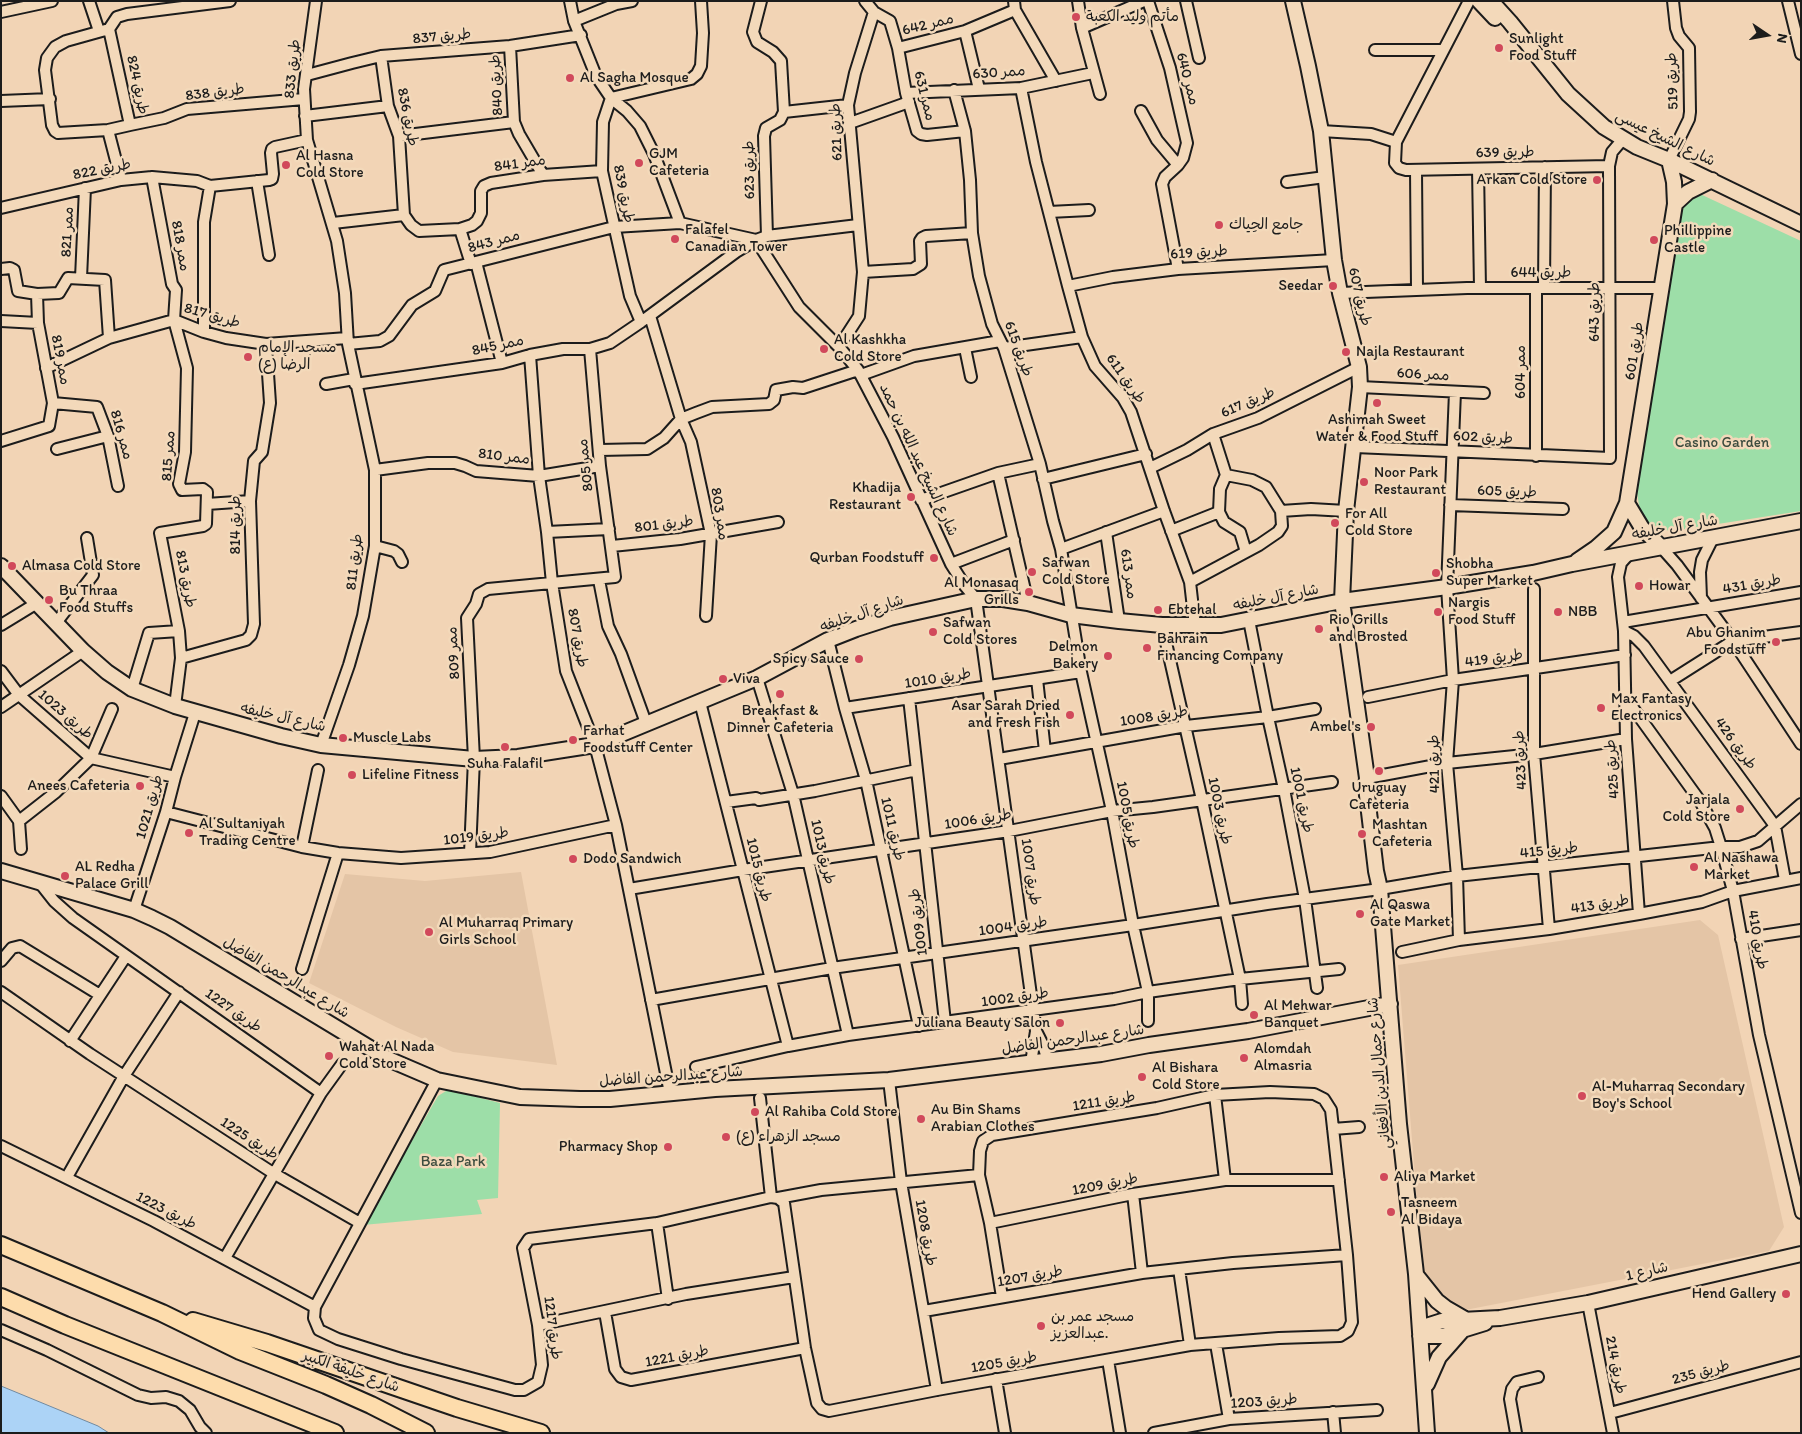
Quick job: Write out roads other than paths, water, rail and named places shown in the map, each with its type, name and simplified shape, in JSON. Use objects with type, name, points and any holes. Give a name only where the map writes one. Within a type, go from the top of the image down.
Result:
[{"type":"main road","name":"شارع خليفة الكبير","points":[[1,1245],[162,1313],[240,1351],[335,1389],[426,1433]]},
{"type":"main road","points":[[1,1296],[65,1324],[335,1433]]},
{"type":"main road","name":"شارع خليفة الكبير","points":[[162,1313],[232,1332],[457,1408],[541,1433]]},
{"type":"street","points":[[1,12],[52,1]]},
{"type":"street","points":[[89,1],[104,30]]},
{"type":"street","points":[[202,3],[230,1]]},
{"type":"street","name":"طريق 833","points":[[307,140],[304,99],[316,1]]},
{"type":"street","points":[[570,1],[574,21],[596,76],[611,98],[627,111],[640,126],[654,154],[680,222],[756,240],[767,236],[858,225]]},
{"type":"street","points":[[574,21],[616,4],[632,1]]},
{"type":"street","points":[[611,98],[691,79],[697,74],[701,66],[703,33],[701,1]]},
{"type":"street","points":[[761,1],[753,32],[758,42],[773,52],[781,61],[784,112],[848,105]]},
{"type":"street","points":[[865,1],[874,12]]},
{"type":"street","points":[[1078,1],[1082,28],[1100,94]]},
{"type":"street","points":[[1082,28],[1144,1]]},
{"type":"street","name":"ممر 640","points":[[1148,1],[1170,68],[1186,143],[1183,158],[1165,177],[1162,184],[1178,269]]},
{"type":"street","points":[[1186,1],[1199,58]]},
{"type":"street","name":"طريق 607","points":[[1293,1],[1321,131],[1334,260],[1340,293],[1359,367],[1360,387],[1355,447],[1346,511],[1342,601]]},
{"type":"street","points":[[1321,131],[1371,134],[1396,142],[1469,1]]},
{"type":"street","name":"شارع الشيخ عيسى","points":[[1479,1],[1497,20],[1517,31]]},
{"type":"street","name":"شارع الشيخ عيسى","points":[[1491,1],[1568,94],[1604,127],[1623,139],[1801,224]]},
{"type":"street","name":"طريق 519","points":[[1669,160],[1689,119],[1690,112],[1689,48],[1679,36],[1676,28],[1673,1]]},
{"type":"street","points":[[1788,1],[1801,54]]},
{"type":"street","name":"طريق 824","points":[[104,30],[130,125],[108,130],[58,133],[52,125],[45,64],[51,52],[66,41],[104,30],[117,17],[202,3]]},
{"type":"street","points":[[1014,6],[1056,81]]},
{"type":"street","name":"ممر 642","points":[[898,48],[965,31],[1014,6]]},
{"type":"street","name":"ممر 631","points":[[874,12],[890,21],[917,131],[927,135],[964,131]]},
{"type":"street","name":"طريق 621","points":[[839,347],[859,316],[863,272],[848,105],[854,73],[874,12]]},
{"type":"street","name":"ممر 642","points":[[965,31],[979,89]]},
{"type":"street","name":"طريق 837","points":[[307,76],[352,62],[381,56],[510,46],[581,35]]},
{"type":"street","name":"طريق 840","points":[[510,46],[514,122],[543,175]]},
{"type":"street","points":[[1374,50],[1443,50]]},
{"type":"street","name":"طريق 836","points":[[381,56],[388,106],[399,136],[404,215]]},
{"type":"street","name":"ممر 630","points":[[850,123],[908,97],[954,90],[1021,88],[1093,72]]},
{"type":"street","name":"طريق 611","points":[[1021,88],[1036,162],[1082,337],[1096,366],[1128,405],[1190,582],[1196,626]]},
{"type":"street","name":"طريق 615","points":[[954,90],[964,131],[970,180],[972,234],[979,276],[992,324],[1002,345],[1040,464],[1061,549],[1071,615]]},
{"type":"street","name":"طريق 839","points":[[611,98],[603,122],[602,171],[630,296],[641,322]]},
{"type":"street","points":[[1,101],[50,99]]},
{"type":"street","name":"طريق 838","points":[[130,125],[164,118],[187,109],[304,99]]},
{"type":"street","points":[[305,116],[388,106]]},
{"type":"street","points":[[1141,111],[1156,140],[1178,164]]},
{"type":"street","name":"طريق 623","points":[[767,236],[764,136],[766,128],[780,120],[784,112]]},
{"type":"street","points":[[399,136],[514,122]]},
{"type":"street","points":[[108,130],[121,180]]},
{"type":"street","points":[[1609,166],[1612,152],[1623,139]]},
{"type":"street","points":[[204,332],[204,222],[210,186],[272,179],[270,153],[272,149],[307,140]]},
{"type":"street","name":"طريق 811","points":[[307,140],[333,223],[345,292],[348,341],[374,470],[375,546],[363,616],[349,665],[321,745]]},
{"type":"street","name":"طريق 639","points":[[1396,142],[1395,163],[1399,168],[1406,170],[1609,166]]},
{"type":"street","name":"طريق 601","points":[[1572,564],[1596,548],[1614,532],[1628,503],[1675,204],[1674,182],[1669,160]]},
{"type":"street","name":"طريق 643","points":[[1609,166],[1610,458]]},
{"type":"street","name":"ممر 604","points":[[1536,456],[1544,167]]},
{"type":"street","points":[[1478,169],[1480,288]]},
{"type":"street","points":[[1416,170],[1417,289]]},
{"type":"street","name":"ممر 841","points":[[460,229],[477,221],[480,213],[482,191],[484,186],[491,183],[543,175],[602,171]]},
{"type":"street","name":"طريق 822","points":[[1,208],[121,180],[152,176],[197,181],[210,186]]},
{"type":"street","name":"ممر 818","points":[[152,176],[172,284],[176,290],[174,320]]},
{"type":"street","points":[[1286,182],[1325,178]]},
{"type":"street","points":[[1675,204],[1695,188],[1712,180]]},
{"type":"street","points":[[257,181],[268,255]]},
{"type":"street","name":"ممر 821","points":[[81,278],[85,188]]},
{"type":"street","points":[[1049,212],[1089,210]]},
{"type":"street","points":[[333,223],[404,215],[410,225],[419,231],[460,229],[474,263],[502,363]]},
{"type":"street","name":"ممر 843","points":[[348,341],[380,341],[389,336],[412,305],[435,291],[444,270],[614,227],[680,222]]},
{"type":"street","points":[[863,272],[913,269],[921,264],[920,241],[922,238],[926,236],[972,234]]},
{"type":"street","name":"ممر 845","points":[[355,382],[502,363],[530,355],[563,349],[590,349],[610,343],[650,316],[736,252],[756,240]]},
{"type":"street","name":"شارع الشيخ عبد الله بن حمد","points":[[756,240],[799,307],[839,347],[860,373],[893,437],[951,564],[976,599]]},
{"type":"street","name":"طريق 619","points":[[1068,286],[1113,277],[1178,269],[1334,260]]},
{"type":"street","points":[[1,269],[10,268],[14,270],[18,290],[37,294]]},
{"type":"street","name":"ممر 821","points":[[37,294],[59,293],[68,278],[105,280],[109,338]]},
{"type":"street","name":"طريق 644","points":[[1340,293],[1480,288],[1661,288]]},
{"type":"street","name":"ممر 819","points":[[37,294],[38,323],[53,403]]},
{"type":"street","name":"ممر 803","points":[[650,316],[681,419],[691,442],[711,534],[706,616]]},
{"type":"street","name":"ممر 819","points":[[1,320],[38,323]]},
{"type":"street","name":"طريق 817","points":[[46,368],[109,338],[174,320],[204,332],[226,338],[266,344],[348,341]]},
{"type":"street","name":"ممر 815","points":[[174,320],[187,368],[185,452],[179,484],[182,490],[206,490],[207,504]]},
{"type":"street","points":[[600,450],[647,449],[664,438],[681,419],[712,407],[769,404],[774,400],[774,392],[776,390],[793,387],[803,388],[914,356],[965,348],[1082,337]]},
{"type":"street","name":"طريق 814","points":[[182,658],[246,640],[251,635],[254,624],[250,501],[254,461],[262,452],[270,403],[266,344]]},
{"type":"street","points":[[965,348],[971,377]]},
{"type":"street","name":"ممر 805","points":[[590,349],[600,466],[615,577]]},
{"type":"street","name":"طريق 807","points":[[530,355],[539,476],[552,584],[566,671],[594,745]]},
{"type":"street","name":"طريق 617","points":[[1150,468],[1187,450],[1213,434],[1258,418],[1359,367]]},
{"type":"street","points":[[326,384],[355,382]]},
{"type":"street","name":"ممر 606","points":[[1360,387],[1484,393]]},
{"type":"street","points":[[1447,587],[1456,392]]},
{"type":"street","points":[[1,441],[49,426],[53,403]]},
{"type":"street","name":"ممر 816","points":[[53,403],[97,407],[108,436],[118,486]]},
{"type":"street","points":[[1213,434],[1226,475],[1220,489],[1219,512],[1224,522],[1240,532],[1246,552]]},
{"type":"street","points":[[57,449],[108,436]]},
{"type":"street","name":"طريق 602","points":[[1355,447],[1610,458]]},
{"type":"street","points":[[1043,478],[1146,454]]},
{"type":"street","name":"ممر 810","points":[[374,470],[455,463],[476,471],[539,476],[600,466]]},
{"type":"street","points":[[921,500],[998,473],[1040,464]]},
{"type":"street","points":[[998,473],[1028,603]]},
{"type":"street","points":[[1190,582],[1246,552],[1278,532],[1282,526],[1282,511],[1266,487],[1252,480],[1226,475]]},
{"type":"street","points":[[207,504],[250,501]]},
{"type":"street","points":[[1628,503],[1642,528],[1677,565],[1733,641],[1801,744]]},
{"type":"street","name":"طريق 813","points":[[175,706],[182,658],[179,631],[160,534],[203,526],[206,524],[207,504]]},
{"type":"street","name":"طريق 605","points":[[1450,505],[1563,509]]},
{"type":"street","points":[[1282,511],[1311,509],[1346,511]]},
{"type":"street","name":"ممر 613","points":[[1061,549],[1164,511]]},
{"type":"street","points":[[1171,531],[1219,512]]},
{"type":"street","name":"شارع آل خليفه","points":[[1,566],[83,651],[107,672],[132,689],[195,713],[321,745],[474,759],[518,757],[594,745],[758,678],[828,640],[890,618],[976,599],[1028,603],[1071,615],[1119,621],[1162,625],[1220,625],[1342,601],[1533,573],[1801,521]]},
{"type":"street","name":"طريق 801","points":[[612,546],[680,540],[778,522]]},
{"type":"street","points":[[547,532],[609,529]]},
{"type":"street","name":"ممر 613","points":[[1106,532],[1119,621]]},
{"type":"street","points":[[56,623],[93,575],[87,538]]},
{"type":"street","points":[[1702,599],[1700,572],[1702,560],[1713,538]]},
{"type":"street","points":[[951,564],[1014,540]]},
{"type":"street","points":[[375,546],[394,551],[402,562]]},
{"type":"street","name":"طريق 425","points":[[1630,553],[1624,557],[1618,570],[1624,626],[1626,739],[1639,914]]},
{"type":"street","name":"ممر 809","points":[[470,854],[474,759],[467,618],[476,604],[479,594],[488,589],[615,577]]},
{"type":"street","points":[[599,580],[608,626],[621,654],[646,723]]},
{"type":"street","name":"طريق 421","points":[[1447,587],[1453,680],[1446,763],[1457,876],[1459,940]]},
{"type":"street","name":"طريق 423","points":[[1534,589],[1534,754],[1548,928]]},
{"type":"street","name":"طريق 431","points":[[1708,608],[1801,592]]},
{"type":"street","name":"طريق 1007","points":[[976,599],[1034,1010],[1036,1031],[1031,1063]]},
{"type":"street","name":"شارع جمال الدين الأفغاني","points":[[1342,601],[1367,778],[1373,792],[1383,869],[1380,890],[1399,1124],[1416,1274],[1428,1433]]},
{"type":"street","points":[[1,625],[38,603]]},
{"type":"street","points":[[1624,626],[1708,608]]},
{"type":"street","name":"طريق 1005","points":[[1071,615],[1081,672],[1112,811],[1133,926],[1148,992],[1148,1021]]},
{"type":"street","name":"طريق 1001","points":[[1249,620],[1305,899],[1317,988]]},
{"type":"street","name":"طريق 1003","points":[[1162,625],[1186,726],[1240,980],[1242,1004]]},
{"type":"street","name":"طريق 426","points":[[1624,626],[1640,641],[1775,826]]},
{"type":"street","name":"طريق 813","points":[[132,689],[149,633],[179,631]]},
{"type":"street","points":[[1670,681],[1733,641],[1801,632]]},
{"type":"street","name":"طريق 1011","points":[[828,640],[866,780],[919,1026]]},
{"type":"street","points":[[1,707],[83,651]]},
{"type":"street","name":"طريق 419","points":[[1368,697],[1453,680],[1625,655]]},
{"type":"street","name":"طريق 1023","points":[[1,671],[19,695],[91,758],[175,777]]},
{"type":"street","name":"طريق 1010","points":[[845,708],[1081,672]]},
{"type":"street","name":"طريق 1013","points":[[758,678],[793,794],[848,1035]]},
{"type":"street","points":[[1036,679],[1045,751]]},
{"type":"street","name":"طريق 410","points":[[1625,697],[1700,801],[1715,828],[1722,847],[1733,891],[1740,939],[1759,1035],[1801,1214]]},
{"type":"street","name":"طريق 1009","points":[[909,698],[946,1022]]},
{"type":"street","name":"طريق 1015","points":[[700,702],[788,1046]]},
{"type":"street","name":"طريق 1023","points":[[19,821],[56,792],[91,758],[112,709]]},
{"type":"street","name":"طريق 1008","points":[[999,759],[1186,726],[1268,717],[1315,709]]},
{"type":"street","name":"طريق 1021","points":[[134,910],[166,812],[195,713]]},
{"type":"street","points":[[1367,778],[1446,763],[1534,754],[1626,739]]},
{"type":"street","points":[[594,745],[616,824],[670,1093]]},
{"type":"street","points":[[302,847],[318,770]]},
{"type":"street","points":[[726,802],[756,798],[759,800],[917,770]]},
{"type":"street","name":"طريق 1006","points":[[629,890],[742,870],[1009,831],[1112,811],[1332,782]]},
{"type":"street","points":[[1,796],[19,821],[21,849]]},
{"type":"street","points":[[1722,847],[1731,848],[1749,845],[1758,841],[1801,804]]},
{"type":"street","name":"طريق 1019","points":[[166,812],[302,847],[338,853],[401,858],[470,854],[523,846],[616,824]]},
{"type":"street","points":[[1775,826],[1785,880]]},
{"type":"street","name":"طريق 415","points":[[1380,890],[1457,876],[1722,847]]},
{"type":"street","points":[[302,969],[338,853]]},
{"type":"street","name":"شارع عبدالرحمن الفاضل","points":[[1,871],[134,910],[170,927],[388,1059],[438,1080],[520,1097],[610,1099],[715,1089],[889,1080],[1101,1054],[1248,1031],[1390,1004]]},
{"type":"street","name":"طريق 413","points":[[1402,952],[1459,940],[1639,914],[1702,902],[1733,891],[1801,878]]},
{"type":"street","name":"طريق 1227","points":[[38,881],[63,910],[321,1093]]},
{"type":"street","name":"طريق 1004","points":[[651,1000],[771,978],[904,959],[937,952],[1380,890]]},
{"type":"street","points":[[1740,939],[1801,930]]},
{"type":"street","points":[[1,961],[12,948],[20,946],[100,996]]},
{"type":"street","points":[[70,1041],[126,956]]},
{"type":"street","name":"طريق 1002","points":[[696,1067],[788,1046],[848,1035],[1114,999],[1148,992],[1340,969]]},
{"type":"street","name":"طريق 1225","points":[[1,992],[70,1041],[274,1173],[360,1223]]},
{"type":"street","points":[[67,1177],[124,1076],[179,992]]},
{"type":"street","name":"طريق 1007","points":[[1036,1031],[1044,1045],[1048,1061]]},
{"type":"street","points":[[225,1258],[321,1093],[342,1064]]},
{"type":"street","points":[[315,1307],[438,1080]]},
{"type":"street","name":"طريق 1208","points":[[889,1080],[901,1182],[937,1390]]},
{"type":"street","name":"طريق 1211","points":[[1002,1297],[990,1223],[979,1175],[980,1151],[983,1141],[992,1135],[1157,1108],[1215,1095],[1270,1092],[1314,1094],[1324,1099]]},
{"type":"street","points":[[1215,1095],[1225,1180]]},
{"type":"street","name":"طريق 1205","points":[[760,1098],[777,1199],[794,1277],[805,1348],[817,1403],[825,1411],[1190,1345],[1278,1338],[1340,1336],[1348,1331],[1352,1322],[1347,1255],[1331,1110],[1324,1099]]},
{"type":"street","points":[[1333,1129],[1359,1127]]},
{"type":"street","name":"طريق 1223","points":[[1,1146],[67,1177],[225,1258],[315,1307]]},
{"type":"street","points":[[901,1182],[979,1175]]},
{"type":"street","name":"طريق 1209","points":[[990,1223],[1133,1194],[1225,1180],[1339,1180]]},
{"type":"street","name":"طريق 1217","points":[[315,1307],[314,1318],[319,1330],[345,1342],[515,1390],[524,1390],[538,1382],[542,1351],[523,1248],[529,1239],[657,1223],[821,1190],[901,1182]]},
{"type":"street","points":[[1133,1194],[1142,1273]]},
{"type":"street","points":[[657,1223],[668,1299]]},
{"type":"street","name":"شارع 1","points":[[1420,1332],[1442,1321],[1464,1325],[1588,1303],[1801,1254]]},
{"type":"street","name":"طريق 1207","points":[[924,1311],[1142,1273],[1233,1263],[1347,1255]]},
{"type":"street","points":[[1179,1269],[1190,1345]]},
{"type":"street","points":[[1416,1274],[1437,1301],[1464,1325],[1439,1357],[1433,1367],[1425,1390]]},
{"type":"street","points":[[538,1325],[686,1294],[794,1277]]},
{"type":"street","name":"طريق 214","points":[[1588,1303],[1613,1433]]},
{"type":"street","name":"طريق 1221","points":[[605,1312],[615,1369],[621,1377],[631,1380],[805,1348]]},
{"type":"street","points":[[1,1330],[87,1369],[138,1395],[152,1398],[166,1397],[179,1401],[190,1410],[206,1433]]},
{"type":"street","points":[[1216,1344],[1229,1419]]},
{"type":"street","points":[[1108,1360],[1120,1433]]},
{"type":"street","name":"طريق 235","points":[[1610,1413],[1801,1362]]},
{"type":"street","points":[[1516,1433],[1510,1399],[1512,1389],[1517,1382],[1538,1377]]},
{"type":"street","points":[[996,1379],[1005,1433]]},
{"type":"street","name":"طريق 1203","points":[[1154,1433],[1229,1419],[1377,1410]]},
{"type":"street","points":[[1333,1412],[1334,1433]]},
{"type":"water","points":[[1,1386],[98,1426],[109,1433],[1,1433]]},
{"type":"place","name":"مأتم وليد الكعبة","points":[[1076,17]]},
{"type":"place","name":"Sunlight Food Stuff","points":[[1499,48]]},
{"type":"place","name":"Al Sagha Mosque","points":[[570,78]]},
{"type":"place","name":"GJM Cafeteria","points":[[639,163]]},
{"type":"place","name":"Al Hasna Cold Store","points":[[286,165]]},
{"type":"place","name":"Arkan Cold Store","points":[[1597,180]]},
{"type":"place","name":"جامع الحِياك","points":[[1219,225]]},
{"type":"place","name":"Falafel Canadian Tower","points":[[675,239]]},
{"type":"place","name":"Phillippine Castle","points":[[1654,240]]},
{"type":"place","name":"Seedar","points":[[1333,286]]},
{"type":"place","name":"Al Kashkha Cold Store","points":[[824,349]]},
{"type":"place","name":"Najla Restaurant","points":[[1346,352]]},
{"type":"place","name":"مسجد الإمام الرضا (ع)","points":[[248,357]]},
{"type":"place","name":"Ashimah Sweet Water & Food Stuff","points":[[1377,403]]},
{"type":"place","name":"Noor Park Restaurant","points":[[1364,482]]},
{"type":"place","name":"Khadija Restaurant","points":[[911,497]]},
{"type":"place","name":"For All Cold Store","points":[[1335,523]]},
{"type":"place","name":"Qurban Foodstuff","points":[[934,558]]},
{"type":"place","name":"Almasa Cold Store","points":[[12,566]]},
{"type":"place","name":"Safwan Cold Store","points":[[1032,572]]},
{"type":"place","name":"Shobha Super Market","points":[[1436,573]]},
{"type":"place","name":"Howar","points":[[1639,586]]},
{"type":"place","name":"Al Monasaq Grills","points":[[1029,592]]},
{"type":"place","name":"Bu Thraa Food Stuffs","points":[[49,600]]},
{"type":"place","name":"Ebtehal","points":[[1158,610]]},
{"type":"place","name":"Nargis Food Stuff","points":[[1438,612]]},
{"type":"place","name":"NBB","points":[[1558,612]]},
{"type":"place","name":"Rio Grills and Brosted","points":[[1319,629]]},
{"type":"place","name":"Safwan Cold Stores","points":[[933,632]]},
{"type":"place","name":"Abu Ghanim Foodstuff","points":[[1776,642]]},
{"type":"place","name":"Bahrain Financing Company","points":[[1147,648]]},
{"type":"place","name":"Delmon Bakery","points":[[1108,656]]},
{"type":"place","name":"Spicy Sauce","points":[[859,659]]},
{"type":"place","name":"Viva","points":[[723,679]]},
{"type":"place","name":"Breakfast & Dinner Cafeteria","points":[[780,694]]},
{"type":"place","name":"Max Fantasy Electronics","points":[[1601,708]]},
{"type":"place","name":"Asar Sarah Dried and Fresh Fish","points":[[1070,715]]},
{"type":"place","name":"Ambel's","points":[[1371,727]]},
{"type":"place","name":"Muscle Labs","points":[[343,738]]},
{"type":"place","name":"Farhat Foodstuff Center","points":[[573,740]]},
{"type":"place","name":"Suha Falafil","points":[[505,747]]},
{"type":"place","name":"Uruguay Cafeteria","points":[[1379,771]]},
{"type":"place","name":"Lifeline Fitness","points":[[352,775]]},
{"type":"place","name":"Anees Cafeteria","points":[[140,786]]},
{"type":"place","name":"Jarjala Cold Store","points":[[1740,809]]},
{"type":"place","name":"Al Sultaniyah Trading Centre","points":[[189,833]]},
{"type":"place","name":"Mashtan Cafeteria","points":[[1362,834]]},
{"type":"place","name":"Dodo Sandwich","points":[[573,859]]},
{"type":"place","name":"Al Nashawa Market","points":[[1694,867]]},
{"type":"place","name":"AL Redha Palace Grill","points":[[65,876]]},
{"type":"place","name":"Al Qaswa Gate Market","points":[[1360,914]]},
{"type":"place","name":"Al Muharraq Primary Girls School","points":[[429,932]]},
{"type":"place","name":"Al Mehwar Banquet","points":[[1254,1015]]},
{"type":"place","name":"Juliana Beauty Salon","points":[[1060,1023]]},
{"type":"place","name":"Wahat Al Nada Cold Store","points":[[329,1056]]},
{"type":"place","name":"Alomdah Almasria","points":[[1244,1058]]},
{"type":"place","name":"Al Bishara Cold Store","points":[[1142,1077]]},
{"type":"place","name":"Al-Muharraq Secondary Boy's School","points":[[1582,1096]]},
{"type":"place","name":"Al Rahiba Cold Store","points":[[755,1112]]},
{"type":"place","name":"Au Bin Shams Arabian Clothes","points":[[921,1119]]},
{"type":"place","name":"مسجد الزهراء (ع)","points":[[726,1137]]},
{"type":"place","name":"Pharmacy Shop","points":[[668,1147]]},
{"type":"place","name":"Aliya Market","points":[[1384,1177]]},
{"type":"place","name":"Tasneem Al Bidaya","points":[[1391,1212]]},
{"type":"place","name":"Hend Gallery","points":[[1786,1294]]},
{"type":"place","name":"مسجد عمر بن عبدالعزيز.","points":[[1041,1326]]},
{"type":"park label","name":"Casino Garden","points":[[1722,443]]},
{"type":"park label","name":"Baza Park","points":[[453,1162]]}]
